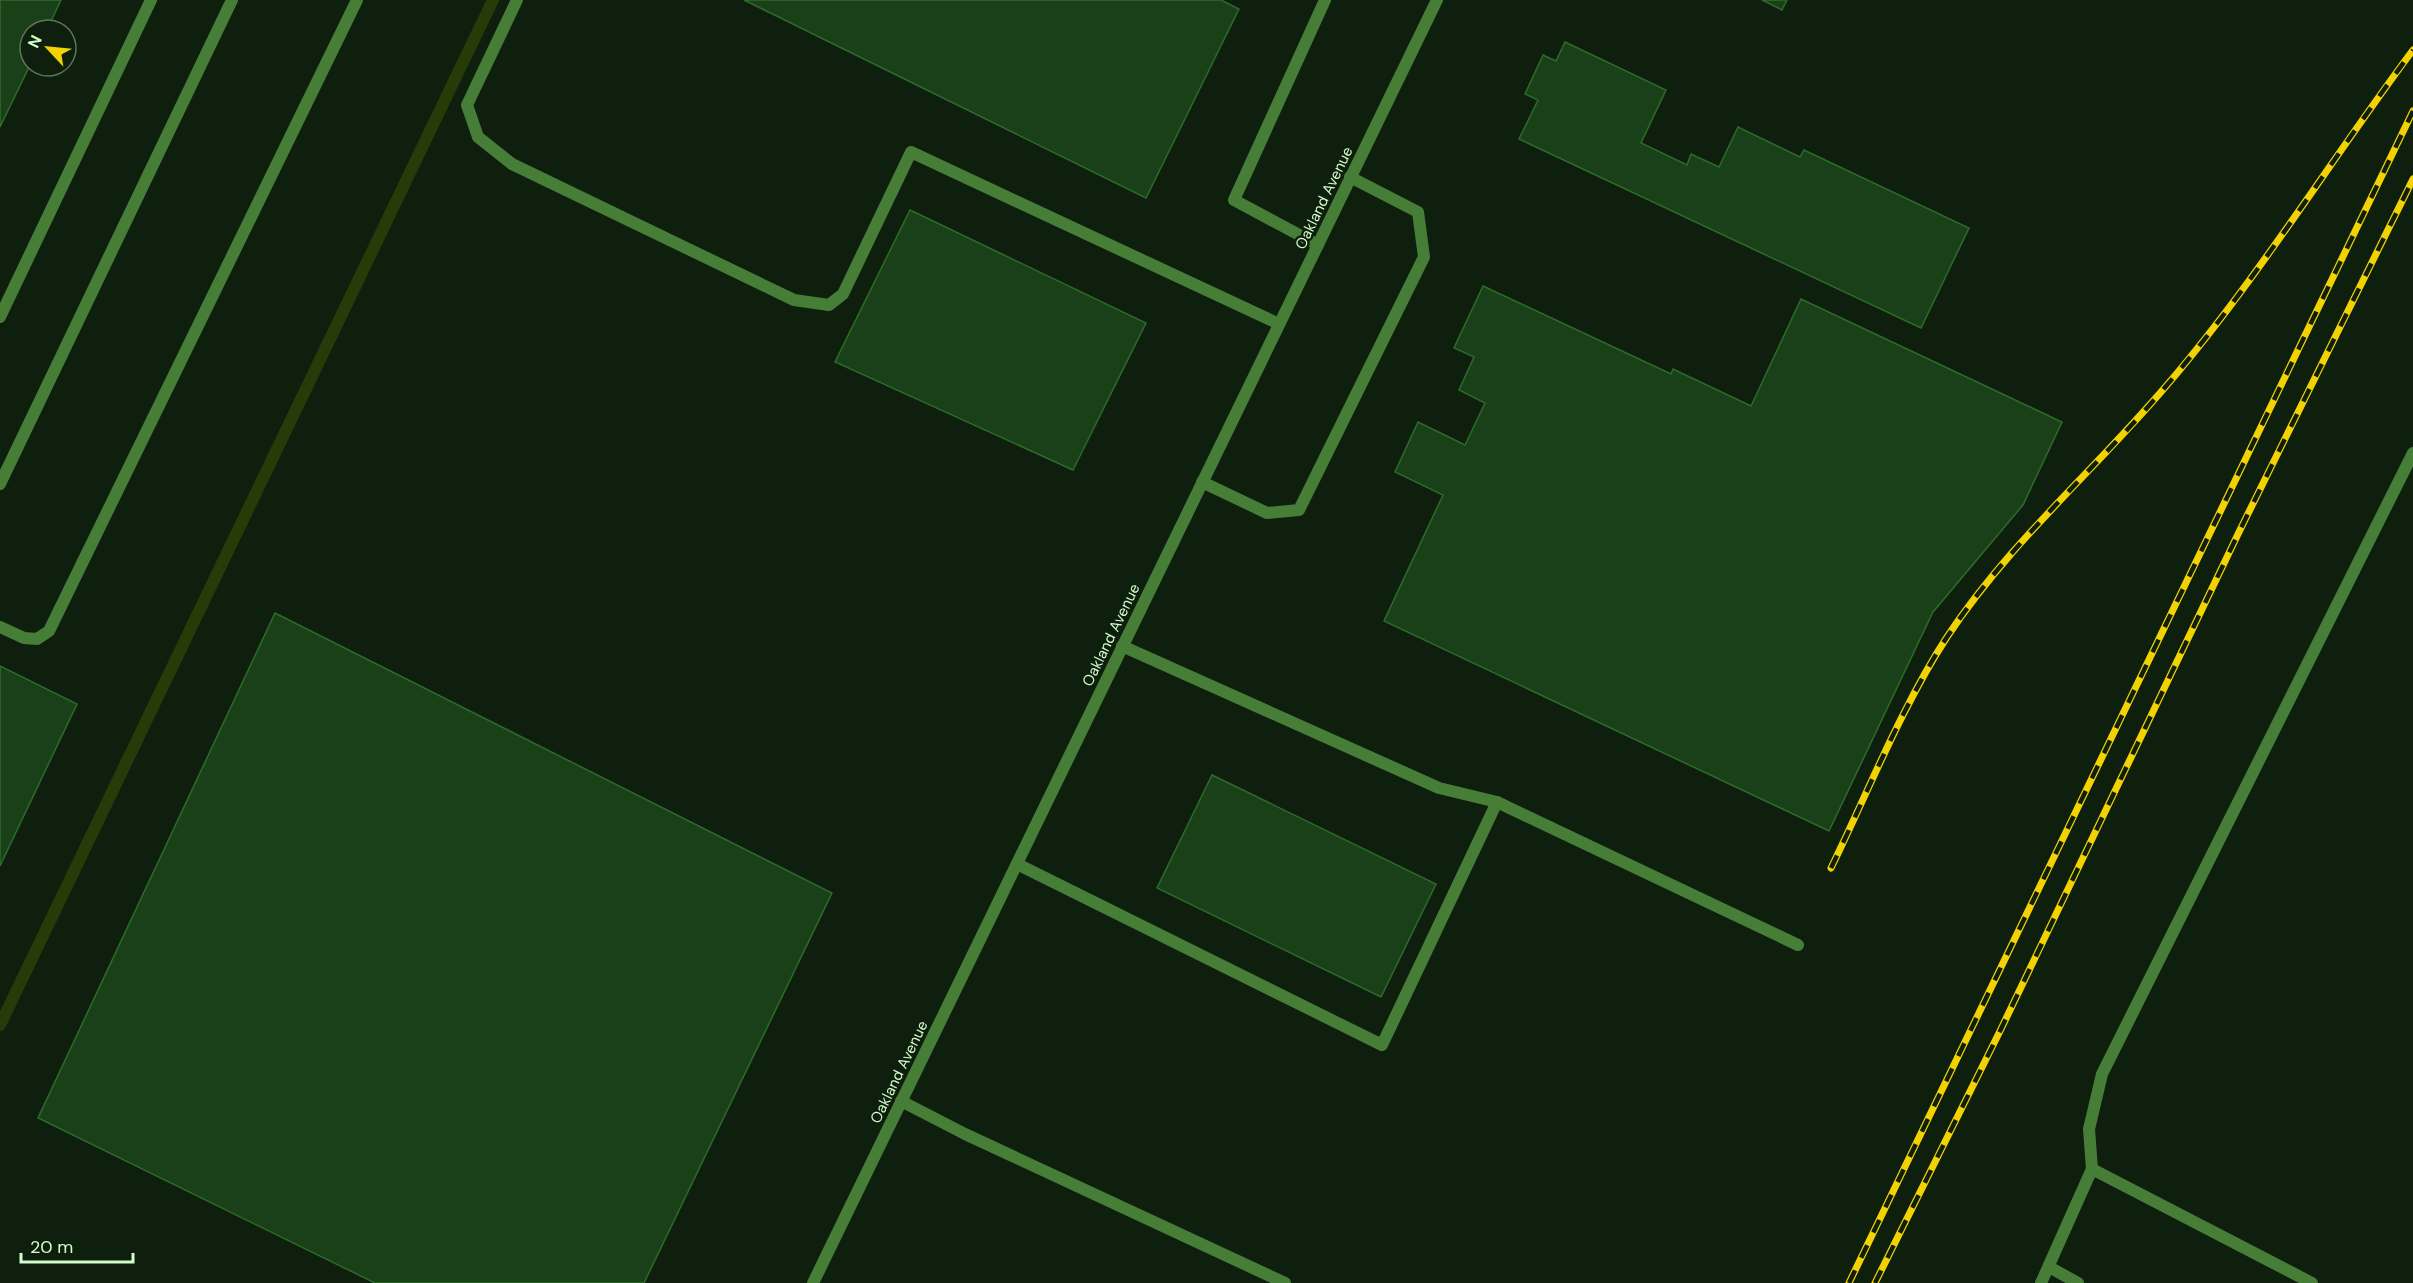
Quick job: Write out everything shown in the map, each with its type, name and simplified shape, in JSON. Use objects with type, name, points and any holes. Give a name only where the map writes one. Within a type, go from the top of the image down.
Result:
[{"type":"street","points":[[0,317],[151,0]]},
{"type":"street","points":[[0,484],[232,0]]},
{"type":"street","points":[[0,627],[24,639],[37,639],[49,631],[357,0]]},
{"type":"street","points":[[518,0],[467,105],[478,137],[512,164],[794,300],[829,305],[843,294],[911,152],[1279,324]]},
{"type":"street","points":[[1318,244],[1234,200],[1325,0]]},
{"type":"street","name":"Oakland Avenue","points":[[813,1283],[1437,0]]},
{"type":"street","points":[[1202,482],[1268,513],[1299,510],[1424,257],[1418,212],[1350,177]]},
{"type":"street","points":[[2041,1283],[2092,1169],[2089,1129],[2102,1074],[2413,453]]},
{"type":"street","points":[[1122,646],[1439,788],[1497,802],[1798,945]]},
{"type":"street","points":[[1017,864],[1382,1045],[1497,802]]},
{"type":"street","points":[[901,1101],[964,1134],[1285,1283]]},
{"type":"street","points":[[2092,1169],[2312,1283]]},
{"type":"street","points":[[2049,1267],[2078,1283]]},
{"type":"building","points":[[0,0],[61,0],[53,18],[18,18],[18,78],[24,78],[0,127]]},
{"type":"building","points":[[744,0],[1221,0],[1239,9],[1146,198]]},
{"type":"building","points":[[1762,0],[1787,0],[1782,10]]},
{"type":"building","points":[[1565,42],[1666,90],[1641,143],[1687,165],[1691,154],[1719,167],[1738,127],[1800,157],[1804,150],[1969,228],[1921,328],[1519,139],[1538,100],[1525,94],[1543,55],[1556,61]]},
{"type":"building","points":[[910,210],[1146,323],[1073,470],[835,362]]},
{"type":"building","points":[[1483,286],[1671,374],[1673,369],[1751,406],[1801,299],[2062,422],[2023,505],[1933,612],[1829,831],[1384,621],[1443,495],[1395,472],[1418,422],[1465,445],[1485,403],[1459,390],[1474,357],[1454,348]]},
{"type":"building","points":[[275,613],[832,893],[644,1283],[375,1283],[38,1118]]},
{"type":"building","points":[[0,666],[77,704],[0,866]]},
{"type":"building","points":[[1212,775],[1436,884],[1381,997],[1157,888]]},
{"type":"waterway","points":[[0,1025],[493,0]]},
{"type":"railway","points":[[1831,868],[1915,692],[1947,637],[1971,603],[2025,538],[2139,416],[2200,345],[2263,262],[2413,50]]},
{"type":"railway","points":[[1849,1283],[2413,111]]},
{"type":"railway","points":[[1875,1283],[2001,1029],[2239,532],[2413,179]]}]
